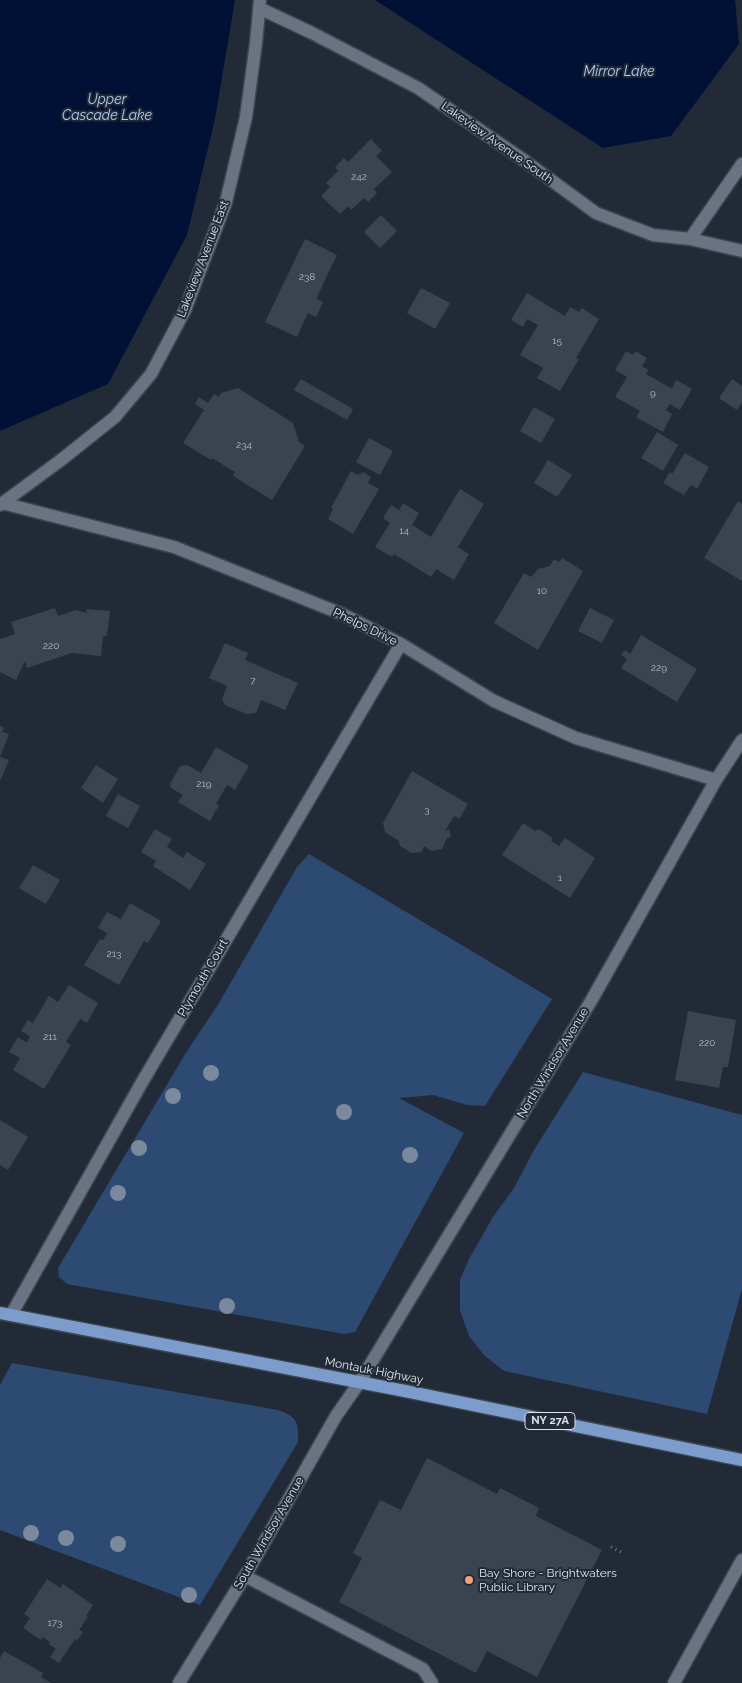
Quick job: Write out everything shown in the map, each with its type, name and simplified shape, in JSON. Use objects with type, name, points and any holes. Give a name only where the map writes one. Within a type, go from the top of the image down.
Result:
[{"type":"main road","name":"Montauk Highway","points":[[6,1314],[406,1391],[742,1460]]},
{"type":"street","name":"Lakeview Avenue South","points":[[259,4],[418,88],[525,161],[596,213],[652,235],[690,239],[742,251]]},
{"type":"street","name":"Lakeview Avenue East","points":[[1,504],[115,417],[150,374],[185,310],[226,202],[246,117],[259,4]]},
{"type":"street","points":[[690,239],[742,164]]},
{"type":"street","name":"Phelps Drive","points":[[1,504],[174,547],[342,614],[401,644],[494,701],[576,738],[716,780]]},
{"type":"street","name":"Plymouth Court","points":[[6,1314],[401,644]]},
{"type":"street","name":"North Windsor Avenue","points":[[359,1383],[591,1001],[716,780],[742,740]]},
{"type":"street","name":"South Windsor Avenue","points":[[179,1683],[245,1576],[336,1416],[359,1383]]},
{"type":"street","points":[[674,1683],[742,1560]]},
{"type":"street","points":[[245,1576],[423,1670],[432,1683]]},
{"type":"path","points":[[611,1548],[621,1552]]},
{"type":"shaded area","points":[[309,854],[552,999],[485,1106],[467,1105],[433,1095],[399,1098],[464,1133],[355,1332],[344,1334],[67,1284],[59,1277],[58,1268],[184,1056],[219,1003],[297,867]]},
{"type":"shaded area","points":[[583,1072],[742,1115],[742,1289],[707,1414],[504,1371],[484,1355],[469,1336],[460,1310],[460,1280],[469,1259]]},
{"type":"shaded area","points":[[12,1363],[278,1410],[296,1421],[298,1442],[200,1605],[0,1530],[0,1385]]},
{"type":"water","name":"Upper Cascade Lake","points":[[0,0],[235,0],[215,119],[187,235],[108,384],[0,431]]},
{"type":"water","name":"Mirror Lake","points":[[375,0],[735,0],[739,44],[671,136],[603,148]]},
{"type":"building","points":[[371,139],[382,151],[376,156],[392,172],[374,189],[377,193],[368,202],[364,198],[351,210],[348,206],[340,214],[321,196],[330,187],[326,183],[338,171],[335,167],[344,158],[348,162]]},
{"type":"building","points":[[381,215],[397,231],[380,248],[364,232]]},
{"type":"building","points":[[305,239],[337,255],[316,299],[323,302],[316,317],[308,313],[297,337],[265,322]]},
{"type":"building","points":[[421,288],[450,303],[435,329],[407,313]]},
{"type":"building","points":[[527,293],[565,316],[570,307],[579,312],[582,308],[599,319],[576,358],[579,359],[560,391],[537,378],[543,368],[520,355],[538,325],[527,319],[523,327],[511,320]]},
{"type":"building","points":[[626,351],[633,355],[635,351],[647,358],[642,366],[648,370],[646,374],[672,389],[676,380],[692,389],[680,410],[670,404],[666,410],[672,414],[663,432],[636,417],[640,411],[615,397],[627,377],[615,370]]},
{"type":"building","points":[[301,379],[353,409],[347,420],[294,390]]},
{"type":"building","points":[[732,379],[742,386],[742,402],[737,410],[719,398]]},
{"type":"building","points":[[238,388],[293,423],[299,442],[305,446],[272,500],[233,476],[235,472],[183,443],[204,410],[195,404],[199,397],[208,403],[214,394],[219,397],[221,393]]},
{"type":"building","points":[[534,407],[555,419],[541,443],[520,431]]},
{"type":"building","points":[[657,432],[678,445],[663,471],[641,458]]},
{"type":"building","points":[[369,438],[393,451],[380,475],[356,462]]},
{"type":"building","points":[[685,453],[709,467],[697,489],[691,485],[684,495],[663,483],[670,472],[672,474]]},
{"type":"building","points":[[548,460],[572,475],[557,497],[534,483]]},
{"type":"building","points":[[351,471],[358,475],[363,472],[371,477],[368,483],[379,489],[353,534],[328,519],[333,509],[331,508]]},
{"type":"building","points":[[460,489],[484,504],[458,547],[469,554],[454,580],[436,569],[431,577],[394,554],[392,557],[375,547],[390,523],[383,518],[391,505],[399,510],[403,503],[419,513],[412,525],[431,537]]},
{"type":"building","points":[[738,501],[742,504],[742,581],[704,558]]},
{"type":"building","points":[[562,558],[583,571],[538,650],[494,623],[524,573],[531,577],[538,569],[550,566],[554,559],[559,562]]},
{"type":"building","points":[[55,608],[58,616],[76,610],[87,613],[86,609],[110,611],[107,635],[103,637],[101,656],[72,653],[27,668],[25,661],[16,680],[0,672],[0,639],[15,634],[11,622]]},
{"type":"building","points":[[590,608],[614,620],[602,643],[578,631]]},
{"type":"building","points":[[641,635],[697,669],[677,702],[621,668],[627,659],[621,655],[625,650],[630,654]]},
{"type":"building","points":[[225,643],[248,653],[245,660],[298,683],[285,710],[261,700],[256,713],[247,714],[225,705],[222,699],[227,686],[209,678]]},
{"type":"building","points":[[0,726],[4,728],[2,732],[9,734],[0,757]]},
{"type":"building","points":[[216,747],[249,766],[235,790],[227,785],[216,804],[219,805],[210,821],[178,802],[183,795],[171,788],[170,784],[180,766],[187,765],[201,773]]},
{"type":"building","points":[[0,757],[9,760],[0,781]]},
{"type":"building","points":[[96,765],[118,779],[103,803],[81,788]]},
{"type":"building","points":[[412,771],[468,804],[459,819],[454,816],[445,831],[449,829],[451,837],[447,838],[442,849],[431,851],[424,846],[422,852],[412,853],[400,846],[399,841],[385,832],[383,823]]},
{"type":"building","points":[[118,794],[140,806],[128,828],[106,816]]},
{"type":"building","points":[[523,823],[535,831],[539,829],[553,838],[551,841],[559,846],[565,838],[595,858],[570,898],[502,855]]},
{"type":"building","points":[[155,829],[172,839],[167,847],[183,858],[187,852],[206,864],[190,890],[153,866],[156,861],[141,852]]},
{"type":"building","points":[[33,865],[60,880],[46,904],[19,888]]},
{"type":"building","points":[[130,903],[161,921],[148,943],[144,941],[119,985],[84,965],[100,939],[103,940],[107,933],[98,928],[107,912],[121,919]]},
{"type":"building","points":[[69,985],[98,1003],[87,1023],[80,1019],[66,1042],[71,1045],[44,1089],[13,1070],[20,1058],[9,1052],[18,1037],[27,1043],[30,1036],[21,1031],[28,1020],[33,1023],[49,996],[58,1002]]},
{"type":"building","points":[[688,1011],[736,1020],[728,1067],[723,1067],[719,1088],[675,1080]]},
{"type":"building","points":[[0,1120],[28,1137],[8,1170],[0,1165]]},
{"type":"building","name":"Bay Shore - Brightwaters Public Library","points":[[427,1458],[497,1494],[500,1488],[539,1508],[536,1516],[602,1550],[537,1677],[487,1651],[476,1673],[339,1602],[362,1558],[353,1553],[380,1500],[401,1510]]},
{"type":"building","points":[[47,1579],[60,1588],[63,1584],[93,1605],[86,1616],[88,1617],[79,1630],[83,1632],[77,1641],[75,1639],[59,1663],[50,1657],[56,1649],[49,1644],[50,1642],[43,1637],[41,1640],[23,1628],[30,1618],[24,1614]]},
{"type":"building","points":[[4,1651],[43,1673],[41,1677],[51,1683],[0,1683],[0,1658]]},
{"type":"place","name":"Bay Shore - Brightwaters Public Library","points":[[469,1580]]}]
